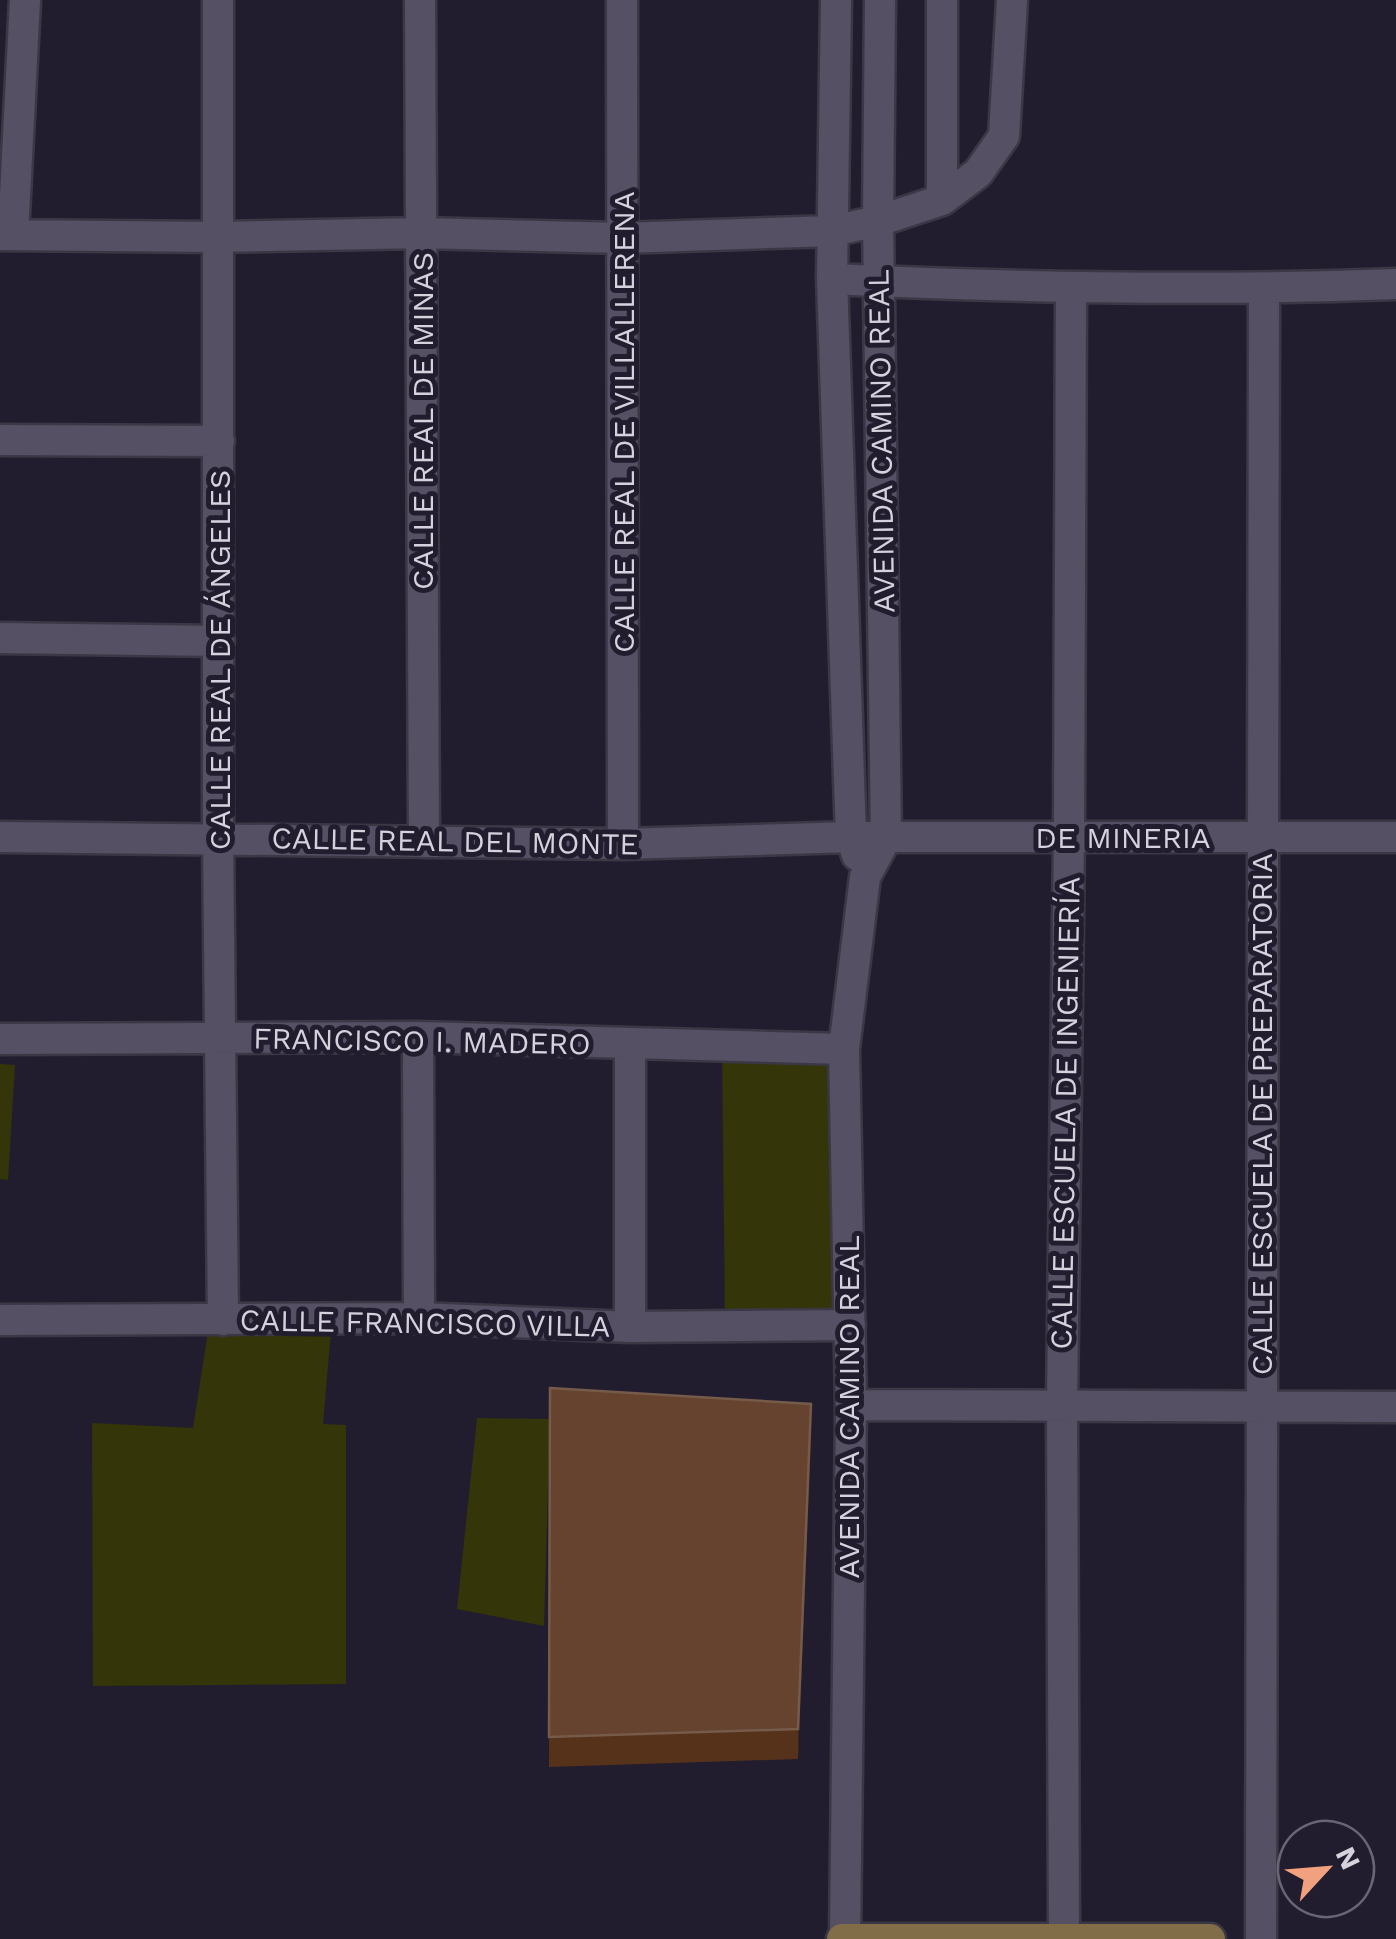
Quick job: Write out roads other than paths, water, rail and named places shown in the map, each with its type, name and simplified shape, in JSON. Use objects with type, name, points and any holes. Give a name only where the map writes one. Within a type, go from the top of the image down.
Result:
[{"type":"main road","points":[[844,1939],[1210,1939]]},
{"type":"street","points":[[25,0],[6,235],[217,237],[421,233],[622,238],[832,230],[878,222],[942,200],[978,173],[1004,136],[1012,0]]},
{"type":"street","name":"CALLE REAL DE ÁNGELES","points":[[218,0],[218,837],[223,1320]]},
{"type":"street","name":"CALLE REAL DE MINAS","points":[[420,0],[424,842]]},
{"type":"street","name":"CALLE REAL DE VILLALLERENA","points":[[622,0],[624,844]]},
{"type":"street","name":"AVENIDA CAMINO REAL","points":[[836,0],[832,279],[851,837],[866,877]]},
{"type":"street","name":"AVENIDA CAMINO REAL","points":[[844,1939],[851,1405],[844,1049],[866,877],[886,838],[878,222],[880,0]]},
{"type":"street","points":[[942,0],[942,200]]},
{"type":"street","points":[[832,279],[1071,289],[1396,284]]},
{"type":"street","name":"CALLE ESCUELA DE INGENIERÍA","points":[[1064,1937],[1062,1405],[1071,289]]},
{"type":"street","name":"CALLE ESCUELA DE PREPARATORIA","points":[[1261,1939],[1264,289]]},
{"type":"street","points":[[0,440],[220,441]]},
{"type":"street","points":[[0,638],[219,641]]},
{"type":"street","name":"CALLE REAL DEL MONTE","points":[[0,836],[624,844],[851,837]]},
{"type":"street","name":"DE MINERIA","points":[[851,837],[1396,838]]},
{"type":"street","points":[[418,1036],[419,1318]]},
{"type":"street","name":"FRANCISCO I. MADERO","points":[[0,1039],[418,1036],[844,1049]]},
{"type":"street","points":[[630,1044],[630,1327]]},
{"type":"street","name":"CALLE FRANCISCO VILLA","points":[[0,1320],[419,1318],[630,1327],[850,1324]]},
{"type":"street","points":[[851,1405],[1396,1407]]}]
